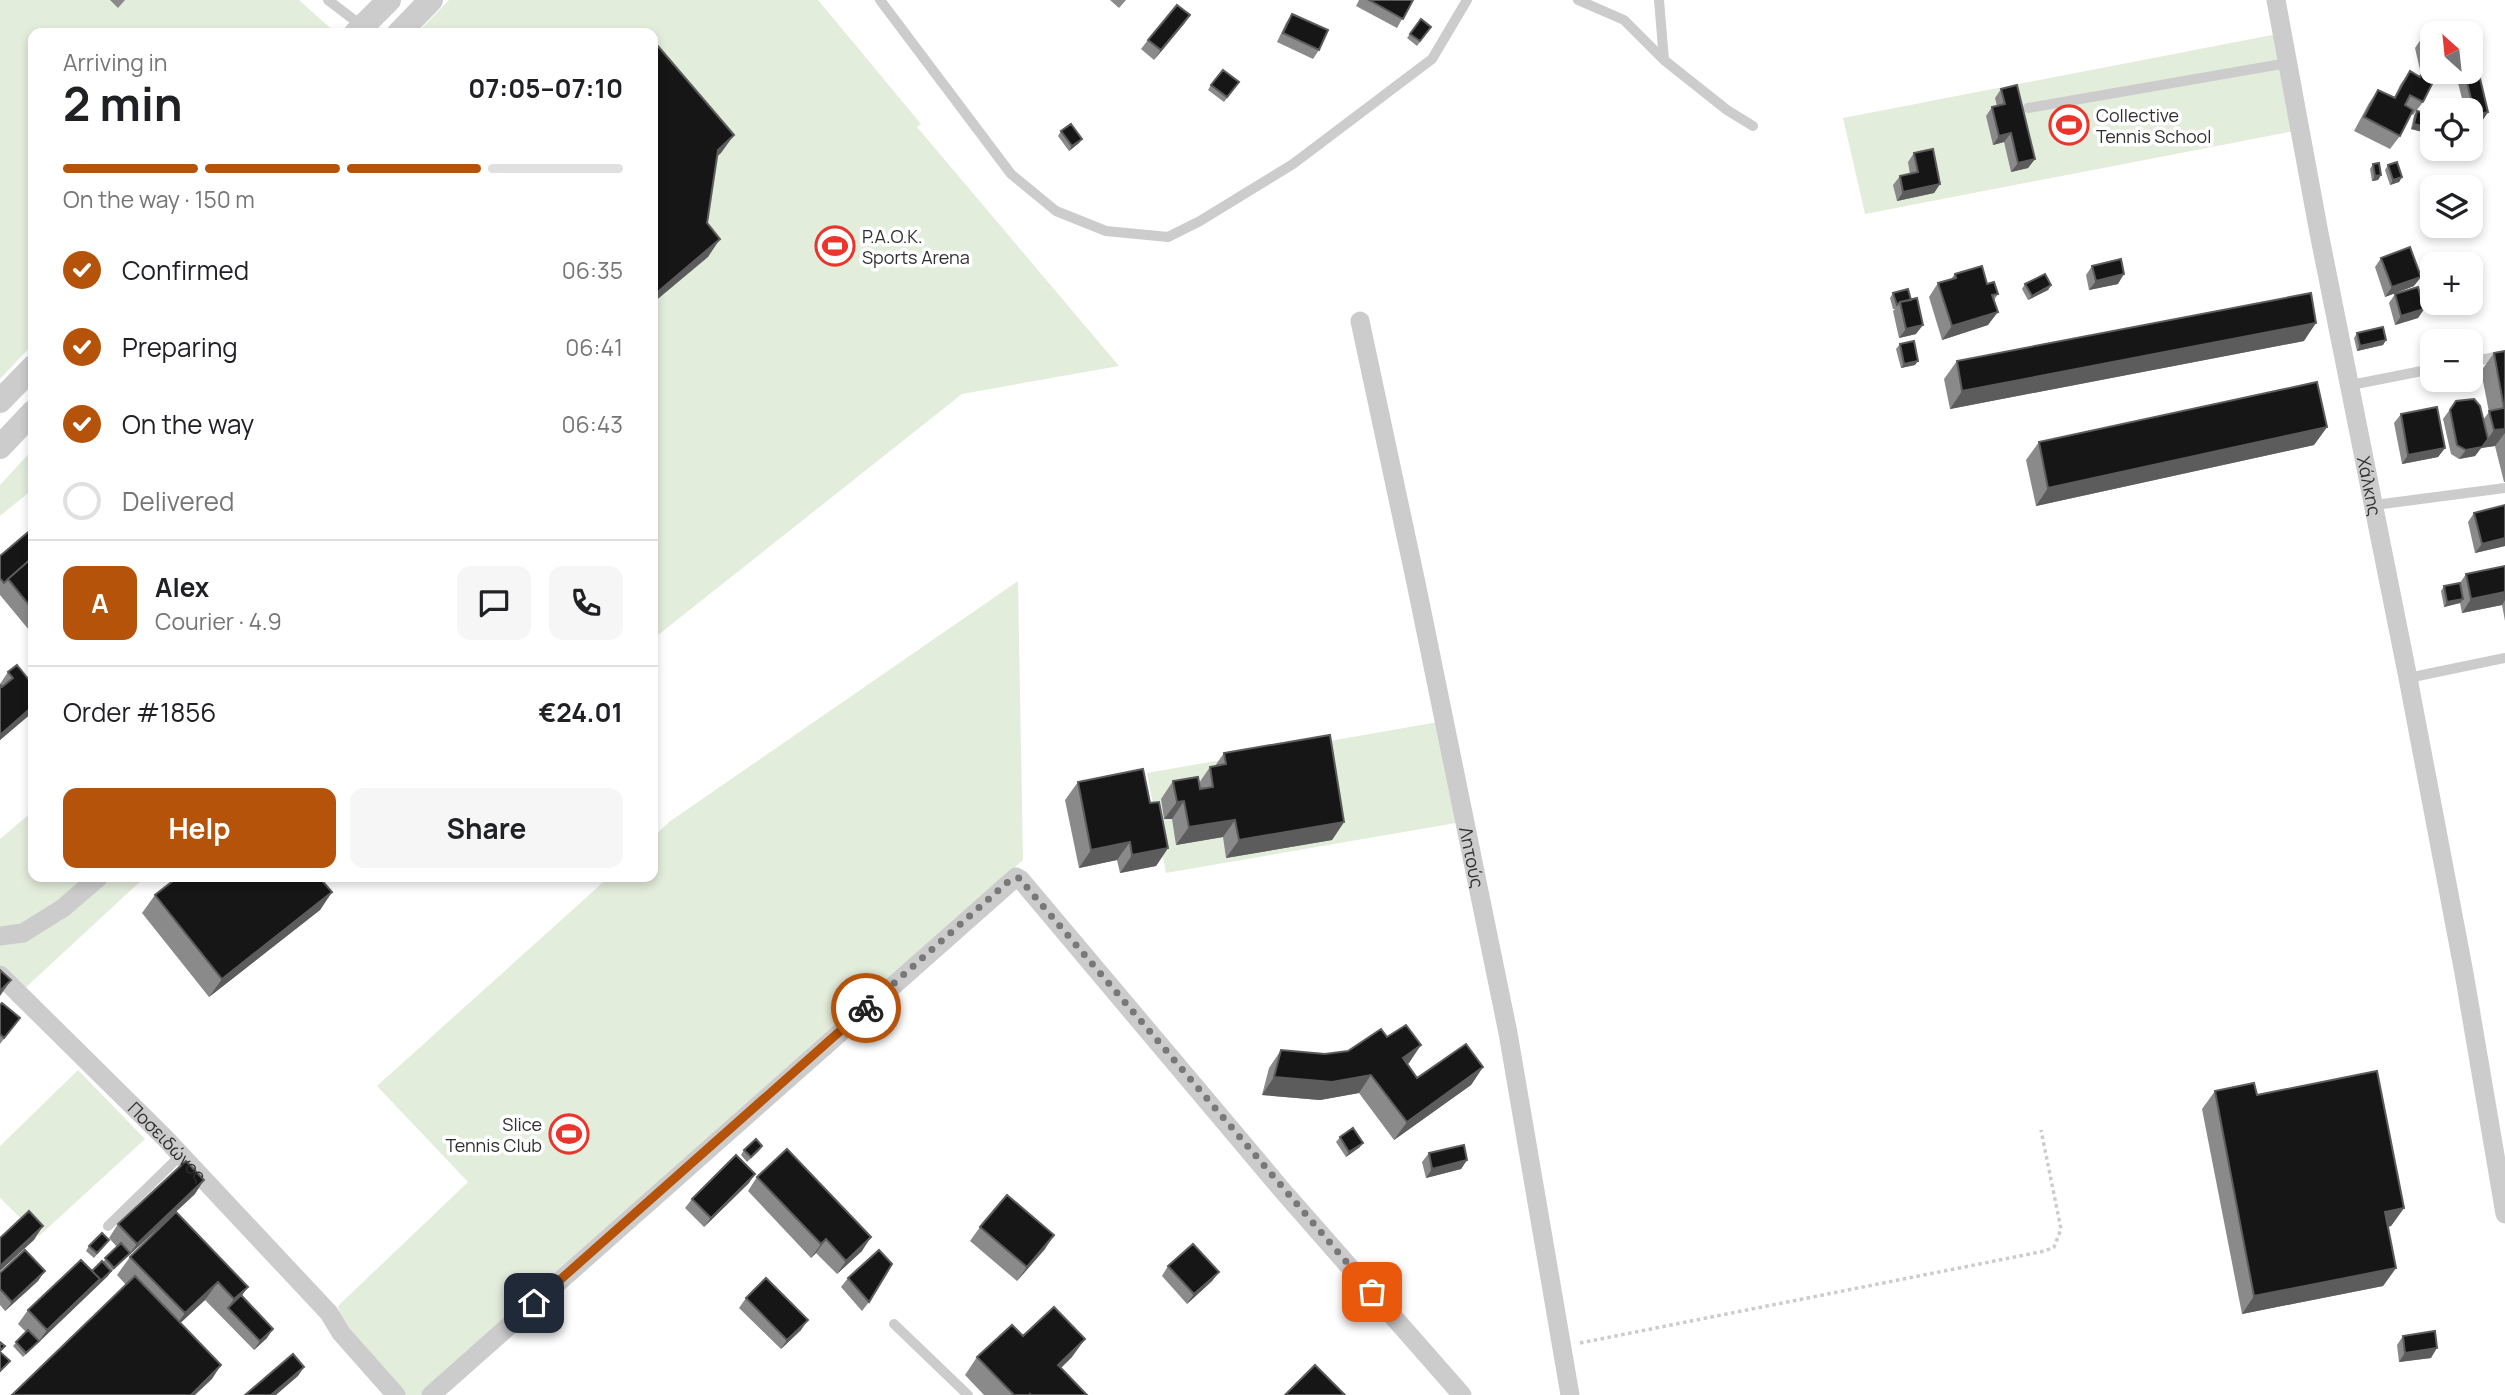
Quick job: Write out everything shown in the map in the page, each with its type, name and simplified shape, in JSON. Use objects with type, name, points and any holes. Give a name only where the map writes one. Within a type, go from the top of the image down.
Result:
[{"type":"street","points":[[361,28],[389,0]]},
{"type":"street","points":[[404,28],[431,0]]},
{"type":"street","name":"Χάλκης","points":[[2276,0],[2319,233],[2409,678],[2464,973],[2505,1214]]},
{"type":"street","name":"Λητούς","points":[[1360,321],[1508,1033],[1570,1395]]},
{"type":"street","points":[[0,401],[28,372]]},
{"type":"street","points":[[0,447],[28,417]]},
{"type":"street","points":[[431,1395],[1016,877],[1282,1190],[1462,1395]]},
{"type":"street","points":[[0,936],[23,933],[62,908],[93,882]]},
{"type":"street","name":"Ποσειδώνος","points":[[0,975],[181,1155],[329,1313],[341,1334],[396,1395]]},
{"type":"lane","points":[[328,0],[357,28]]},
{"type":"lane","points":[[880,0],[1011,174],[1056,211],[1106,230],[1168,237],[1200,221],[1293,164],[1432,59],[1467,0]]},
{"type":"lane","points":[[1578,0],[1624,20],[1664,60],[1727,110],[1753,126]]},
{"type":"lane","points":[[1659,0],[1664,60]]},
{"type":"lane","points":[[2028,108],[2288,63]]},
{"type":"lane","points":[[2483,360],[2505,355]]},
{"type":"lane","points":[[2351,384],[2420,371]]},
{"type":"lane","points":[[2375,505],[2505,488]]},
{"type":"lane","points":[[2409,678],[2505,658]]},
{"type":"lane","points":[[108,1226],[181,1155]]},
{"type":"lane","points":[[894,1324],[968,1395]]},
{"type":"path","points":[[1561,1347],[2045,1251],[2054,1247],[2061,1229],[2040,1130]]},
{"type":"green space","points":[[0,0],[299,0],[330,28],[28,28],[28,349],[0,379]]},
{"type":"green space","name":"P.A.O.K. Sports Arena","points":[[449,0],[818,0],[921,124],[917,127],[1119,366],[962,394],[658,635],[658,28],[422,28]]},
{"type":"green space","name":"Collective Tennis School","points":[[2277,34],[2294,131],[1865,214],[1843,118]]},
{"type":"green space","points":[[28,454],[28,493],[0,516],[0,485]]},
{"type":"green space","name":"Slice Tennis Club","points":[[1018,581],[1023,860],[424,1395],[389,1395],[346,1335],[338,1306],[468,1182],[377,1086],[603,882],[658,882],[658,832],[669,822]]},
{"type":"green space","points":[[1438,722],[1456,823],[1166,873],[1147,773]]},
{"type":"green space","points":[[28,815],[28,882],[140,882],[22,991],[0,969],[0,839]]},
{"type":"green space","points":[[78,1070],[145,1139],[39,1236],[0,1198],[0,1146]]},
{"type":"building","points":[[1369,0],[1413,0],[1403,19]]},
{"type":"building","points":[[1177,5],[1190,15],[1161,50],[1148,40]]},
{"type":"building","points":[[1292,14],[1328,30],[1319,50],[1283,33]]},
{"type":"building","points":[[1421,19],[1431,27],[1420,41],[1410,34]]},
{"type":"building","points":[[658,46],[734,135],[718,150],[707,223],[720,239],[658,292]]},
{"type":"building","points":[[1223,70],[1239,82],[1227,97],[1211,85]]},
{"type":"building","points":[[2410,71],[2420,77],[2420,84],[2432,84],[2425,98],[2420,98],[2420,100],[2410,95],[2405,105],[2413,110],[2400,136],[2364,117],[2378,90],[2395,98]]},
{"type":"building","points":[[2467,84],[2481,84],[2488,112],[2483,113],[2483,98],[2471,98]]},
{"type":"building","points":[[2017,85],[2035,159],[2018,163],[2011,133],[1999,136],[1992,107],[2005,104],[2001,89]]},
{"type":"building","points":[[2417,111],[2420,112],[2420,126],[2414,124]]},
{"type":"building","points":[[1071,124],[1082,139],[1072,146],[1061,131]]},
{"type":"building","points":[[1933,149],[1940,184],[1903,192],[1900,176],[1918,172],[1914,153]]},
{"type":"building","points":[[2397,162],[2402,177],[2393,180],[2388,165]]},
{"type":"building","points":[[2379,163],[2381,175],[2375,176],[2373,164]]},
{"type":"building","points":[[2410,247],[2420,277],[2392,287],[2381,258]]},
{"type":"building","points":[[2121,259],[2124,274],[2096,281],[2092,266]]},
{"type":"building","points":[[1982,266],[1987,284],[1994,282],[1998,294],[1992,295],[1998,312],[1952,326],[1938,283],[1956,278],[1955,274]]},
{"type":"building","points":[[2045,274],[2051,285],[2032,296],[2025,284]]},
{"type":"building","points":[[2418,287],[2420,310],[2401,316],[2395,294]]},
{"type":"building","points":[[1908,289],[1911,300],[1897,305],[1893,293]]},
{"type":"building","points":[[2311,293],[2316,323],[1962,391],[1957,361]]},
{"type":"building","points":[[1917,298],[1923,325],[1906,329],[1900,302]]},
{"type":"building","points":[[2383,327],[2386,340],[2360,346],[2357,333]]},
{"type":"building","points":[[1914,341],[1918,361],[1904,364],[1900,344]]},
{"type":"building","points":[[2505,351],[2505,429],[2494,430],[2489,411],[2504,408],[2494,353]]},
{"type":"building","points":[[2317,382],[2327,427],[2048,488],[2039,442]]},
{"type":"building","points":[[2474,399],[2480,406],[2488,439],[2482,447],[2466,450],[2457,445],[2450,410],[2456,401]]},
{"type":"building","points":[[2437,407],[2445,448],[2408,455],[2401,414]]},
{"type":"building","points":[[2505,505],[2505,538],[2482,544],[2474,513]]},
{"type":"building","points":[[28,532],[28,561],[4,583],[0,578],[0,556]]},
{"type":"building","points":[[28,561],[28,604],[8,579]]},
{"type":"building","points":[[2505,566],[2505,592],[2471,599],[2466,574]]},
{"type":"building","points":[[2460,583],[2463,599],[2447,602],[2444,586]]},
{"type":"building","points":[[17,665],[28,679],[28,710],[0,735],[0,685],[2,687],[13,678],[8,672]]},
{"type":"building","points":[[1330,735],[1344,822],[1239,840],[1235,820],[1189,827],[1184,801],[1177,802],[1173,781],[1198,777],[1200,789],[1213,787],[1210,767],[1226,764],[1224,753]]},
{"type":"building","points":[[1143,769],[1150,803],[1159,802],[1168,848],[1132,855],[1130,842],[1091,850],[1078,782]]},
{"type":"building","points":[[172,882],[323,882],[332,892],[222,979],[155,895]]},
{"type":"building","points":[[0,970],[11,980],[0,991]]},
{"type":"building","points":[[2,1003],[20,1018],[4,1038],[0,1034]]},
{"type":"building","points":[[1406,1025],[1421,1045],[1403,1058],[1417,1078],[1466,1044],[1483,1067],[1407,1122],[1371,1075],[1332,1082],[1274,1077],[1281,1050],[1325,1054],[1348,1051],[1381,1029],[1387,1037]]},
{"type":"building","points":[[2377,1071],[2404,1208],[2385,1212],[2396,1268],[2254,1296],[2215,1091],[2254,1083],[2257,1095]]},
{"type":"building","points":[[1353,1128],[1363,1143],[1349,1152],[1340,1137]]},
{"type":"building","points":[[756,1139],[762,1146],[751,1157],[744,1150]]},
{"type":"building","points":[[1464,1145],[1467,1160],[1432,1169],[1429,1153]]},
{"type":"building","points":[[787,1149],[871,1237],[846,1261],[826,1239],[821,1244],[757,1177]]},
{"type":"building","points":[[736,1155],[755,1174],[711,1218],[692,1199]]},
{"type":"building","points":[[186,1161],[204,1180],[137,1244],[118,1224]]},
{"type":"building","points":[[1007,1195],[1054,1235],[1027,1267],[980,1227]]},
{"type":"building","points":[[29,1211],[43,1226],[0,1266],[0,1238]]},
{"type":"building","points":[[176,1212],[248,1287],[234,1299],[218,1282],[185,1313],[130,1257]]},
{"type":"building","points":[[102,1233],[109,1240],[97,1253],[89,1246]]},
{"type":"building","points":[[121,1243],[130,1253],[114,1268],[105,1258]]},
{"type":"building","points":[[1193,1244],[1219,1272],[1194,1294],[1168,1266]]},
{"type":"building","points":[[25,1250],[45,1271],[12,1302],[0,1289],[0,1273]]},
{"type":"building","points":[[879,1250],[892,1264],[869,1302],[848,1278]]},
{"type":"building","points":[[81,1260],[100,1279],[47,1330],[28,1310]]},
{"type":"building","points":[[102,1261],[111,1271],[93,1288],[100,1279],[92,1271]]},
{"type":"building","points":[[135,1276],[221,1365],[191,1395],[12,1395]]},
{"type":"building","points":[[766,1278],[808,1320],[787,1340],[746,1298]]},
{"type":"building","points":[[241,1295],[273,1329],[260,1341],[228,1308]]},
{"type":"building","points":[[1054,1307],[1085,1339],[1058,1365],[1087,1395],[1014,1395],[977,1357],[1012,1325],[1023,1336]]},
{"type":"building","points":[[28,1330],[39,1341],[26,1353],[16,1342]]},
{"type":"building","points":[[2435,1331],[2437,1348],[2405,1353],[2403,1336]]},
{"type":"building","points":[[0,1352],[10,1361],[0,1371]]},
{"type":"building","points":[[293,1354],[304,1367],[271,1395],[245,1395]]},
{"type":"building","points":[[1315,1365],[1345,1395],[1285,1395]]},
{"type":"way so far","points":[[866,1008],[1010,880],[1019,878],[1282,1190],[1372,1292]]},
{"type":"place","name":"Collective Tennis School","points":[[2069,125]]},
{"type":"place","name":"P.A.O.K. Sports Arena","points":[[835,246]]},
{"type":"place","name":"Slice Tennis Club","points":[[569,1134]]},
{"type":"route","points":[[534,1303],[866,1008]]}]
